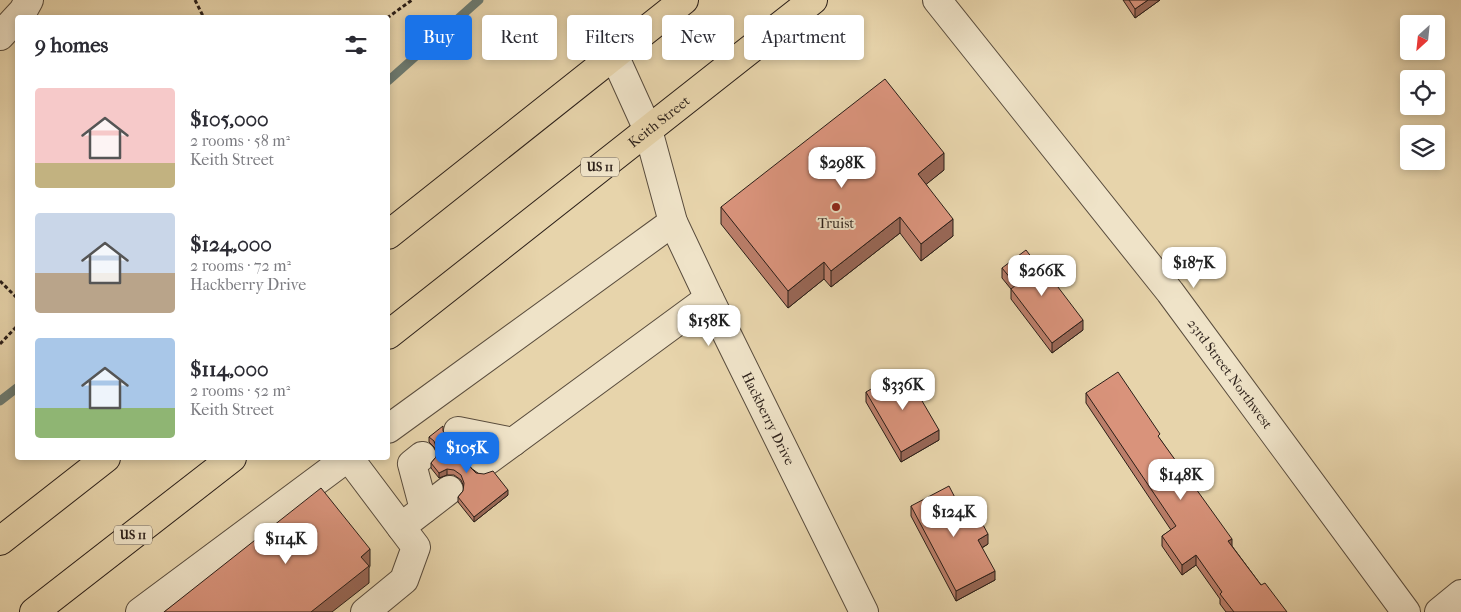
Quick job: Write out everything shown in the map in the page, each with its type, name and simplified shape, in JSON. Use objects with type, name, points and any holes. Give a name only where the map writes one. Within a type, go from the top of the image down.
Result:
[{"type":"main road","points":[[652,25],[684,0]]},
{"type":"main road","name":"Keith Street","points":[[390,333],[813,0]]},
{"type":"main road","points":[[390,232],[608,60]]},
{"type":"main road","points":[[0,541],[103,460]]},
{"type":"main road","name":"US 11","points":[[47,608],[230,460]]},
{"type":"street","points":[[19,15],[29,0]]},
{"type":"street","name":"23rd Street Northwest","points":[[937,0],[1170,292],[1406,612]]},
{"type":"street","points":[[0,36],[15,20]]},
{"type":"street","name":"Hackberry Drive","points":[[616,60],[648,130],[673,222],[857,610]]},
{"type":"street","points":[[390,428],[673,222]]},
{"type":"street","points":[[483,464],[709,298]]},
{"type":"street","points":[[458,431],[513,442]]},
{"type":"street","points":[[422,456],[412,464],[424,510]]},
{"type":"street","points":[[140,612],[345,460]]},
{"type":"street","points":[[350,460],[416,547],[404,580],[366,612]]},
{"type":"street","points":[[401,527],[449,490]]},
{"type":"street","points":[[1439,612],[1461,594]]},
{"type":"path","points":[[195,0],[202,15]]},
{"type":"path","points":[[390,16],[412,0]]},
{"type":"path","points":[[0,281],[15,296]]},
{"type":"path","points":[[0,344],[15,328]]},
{"type":"building","points":[[1129,0],[1148,0],[1135,9]]},
{"type":"building","name":"Truist","points":[[885,79],[944,153],[918,174],[953,219],[921,244],[900,217],[831,271],[824,262],[788,291],[721,207]]},
{"type":"building","points":[[1026,250],[1039,267],[1042,266],[1083,320],[1052,343],[1011,289],[1016,285],[1002,268]]},
{"type":"building","points":[[904,370],[939,430],[901,452],[866,392]]},
{"type":"building","points":[[1118,372],[1160,434],[1158,436],[1232,539],[1228,541],[1261,585],[1265,583],[1287,612],[1234,612],[1220,594],[1222,592],[1196,555],[1182,565],[1162,536],[1176,526],[1086,393]]},
{"type":"building","points":[[443,426],[443,431],[448,438],[474,446],[469,452],[467,460],[476,473],[484,474],[493,471],[508,490],[474,517],[458,497],[463,491],[464,483],[461,475],[454,470],[447,469],[439,473],[431,463],[436,457],[437,449],[434,441],[429,437]]},
{"type":"building","points":[[949,486],[964,515],[975,510],[988,534],[978,540],[995,571],[956,591],[911,506]]},
{"type":"building","points":[[321,488],[370,549],[361,557],[369,566],[311,612],[164,612]]},
{"type":"waterway","points":[[390,79],[479,0]]},
{"type":"waterway","points":[[0,401],[15,389]]},
{"type":"place","name":"Truist","points":[[836,207]]}]
